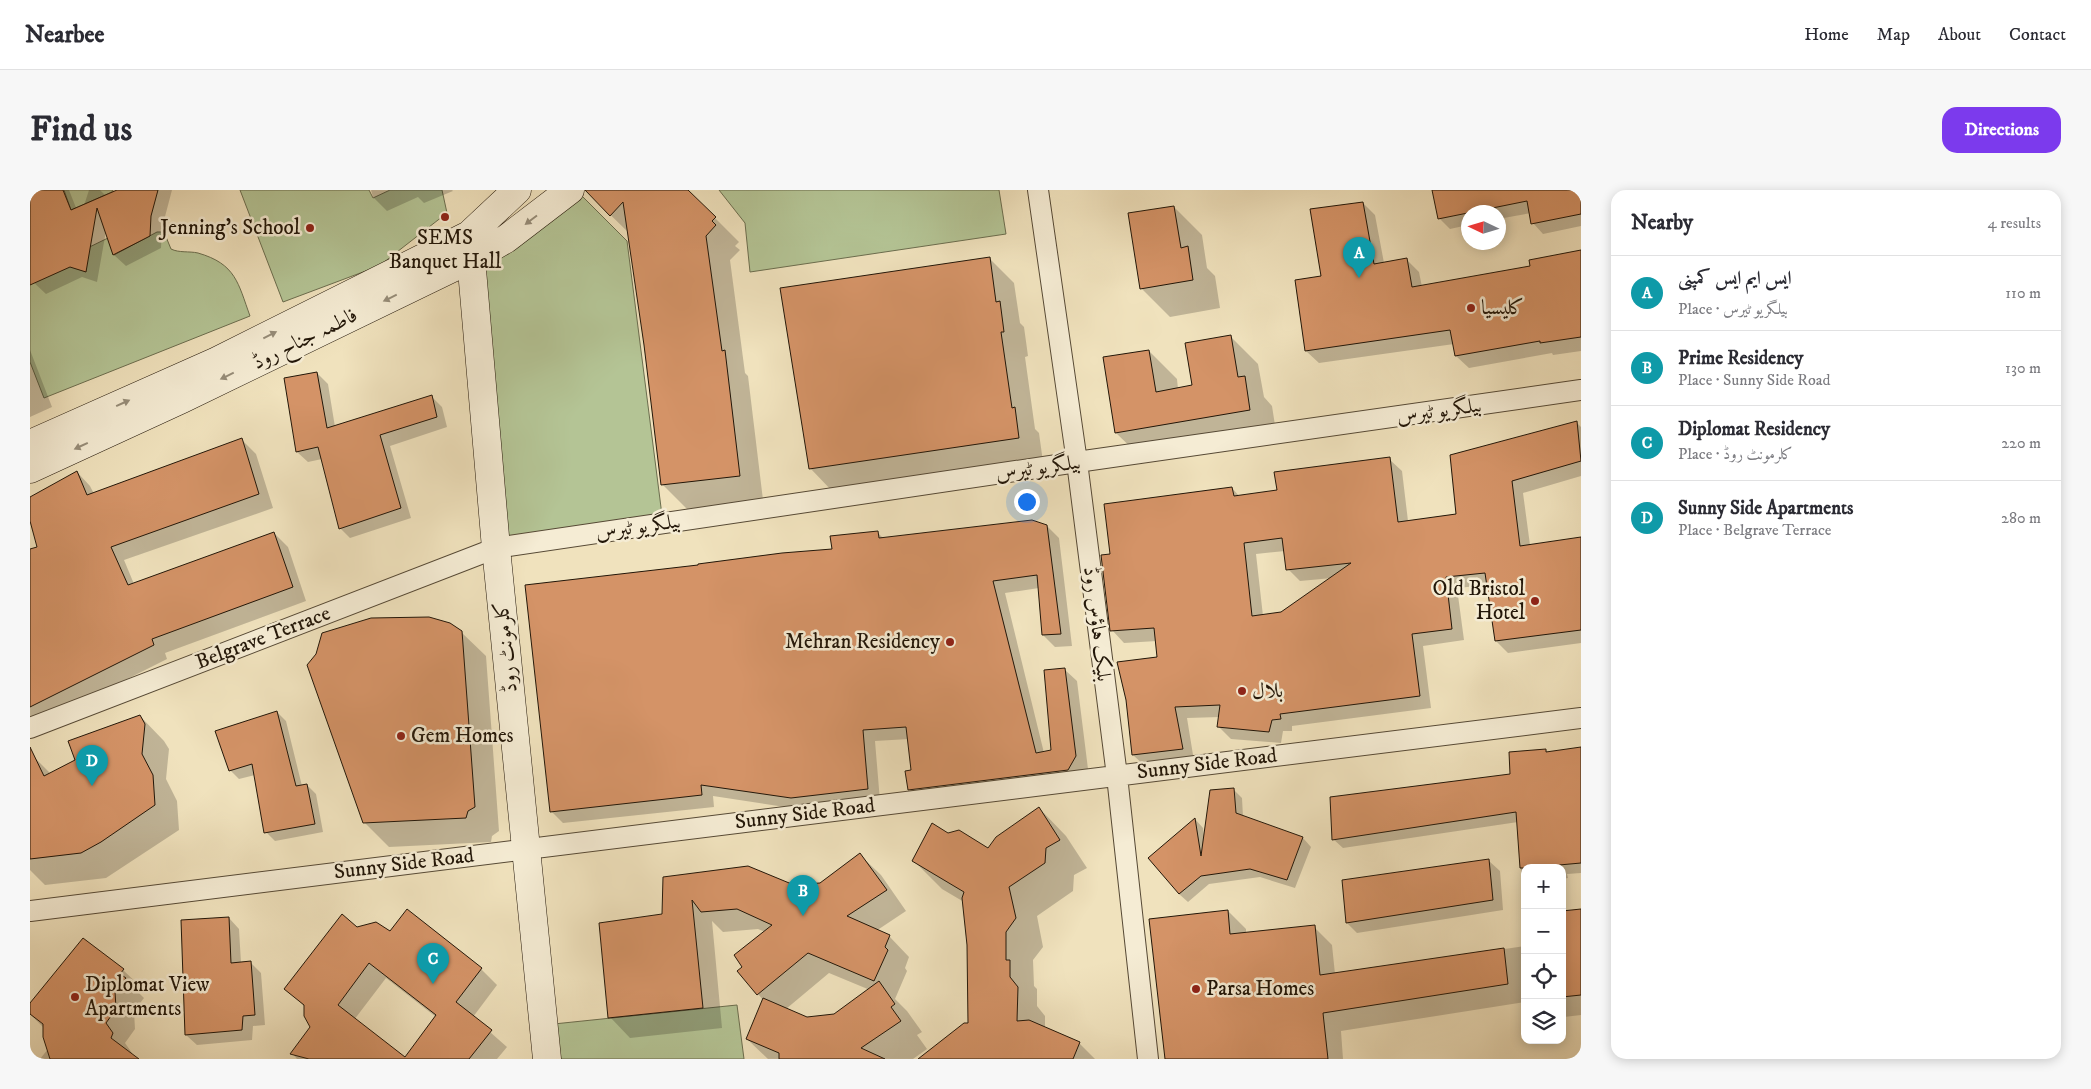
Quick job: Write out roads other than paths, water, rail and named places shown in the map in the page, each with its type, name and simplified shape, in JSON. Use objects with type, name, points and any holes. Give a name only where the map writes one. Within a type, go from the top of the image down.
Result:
[{"type":"main road","name":"فاطمہ جناح روڈ","points":[[30,469],[182,399],[470,247],[517,190]]},
{"type":"main road","name":"فاطمہ جناح روڈ","points":[[30,444],[470,247],[506,239],[570,190]]},
{"type":"main road","name":"کلرمونٹ روڈ","points":[[470,247],[496,548],[547,1059]]},
{"type":"street","name":"بلیک ہاؤس روڈ","points":[[1044,191],[1076,462],[1117,776],[1148,1059]]},
{"type":"street","name":"بیلگریو ٹیرس","points":[[496,548],[1076,462],[1581,390]]},
{"type":"street","name":"Belgrave Terrace","points":[[30,728],[496,548]]},
{"type":"street","name":"Sunny Side Road","points":[[30,911],[1581,718]]},
{"type":"place","name":"SEMS Banquet Hall","points":[[445,217]]},
{"type":"place","name":"Jenning's School","points":[[310,228]]},
{"type":"place","name":"ایس ایم ایس کمپنی","points":[[1359,278]]},
{"type":"place","name":"کلیسیا","points":[[1471,308]]},
{"type":"place","name":"Old Bristol Hotel","points":[[1535,601]]},
{"type":"place","name":"Mehran Residency","points":[[950,642]]},
{"type":"place","name":"بلال","points":[[1242,691]]},
{"type":"place","name":"Gem Homes","points":[[401,736]]},
{"type":"place","name":"Sunny Side Apartments","points":[[92,786]]},
{"type":"place","name":"Prime Residency","points":[[803,916]]},
{"type":"place","name":"Diplomat Residency","points":[[433,984]]},
{"type":"place","name":"Parsa Homes","points":[[1196,989]]},
{"type":"place","name":"Diplomat View Apartments","points":[[75,997]]}]
